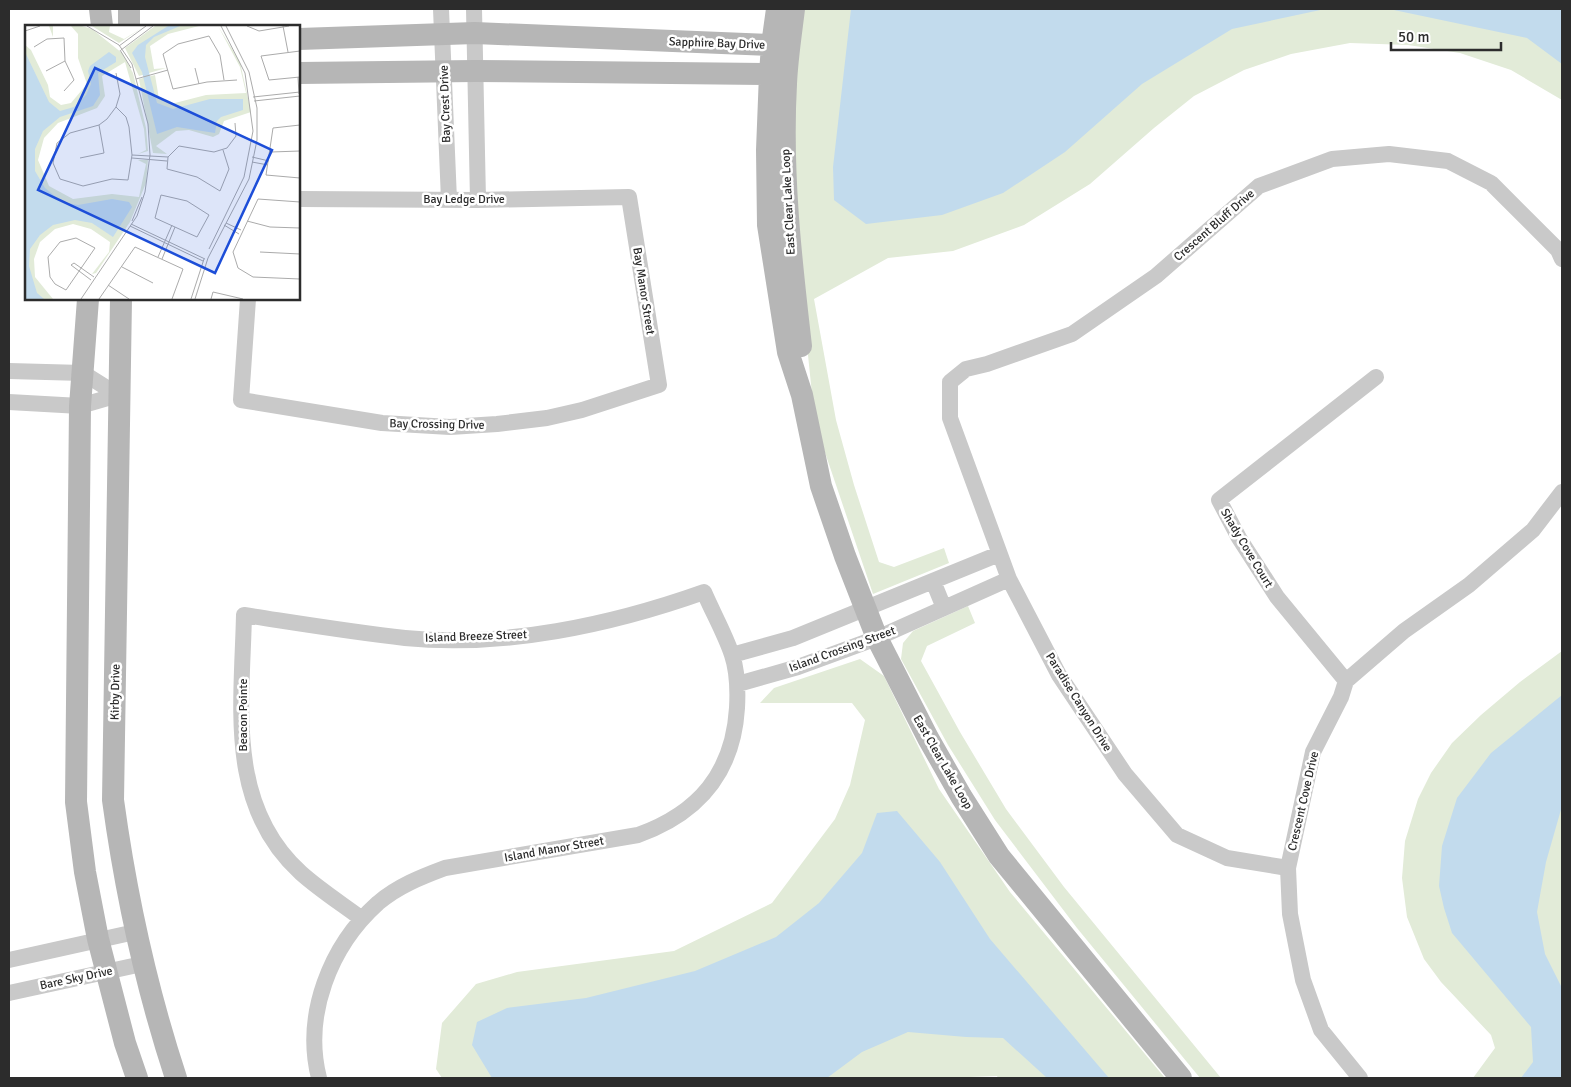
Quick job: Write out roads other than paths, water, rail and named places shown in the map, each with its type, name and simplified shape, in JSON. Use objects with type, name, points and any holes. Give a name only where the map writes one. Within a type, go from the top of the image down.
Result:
[{"type":"street","points":[[100,9],[102,25]]},
{"type":"street","points":[[129,9],[129,25]]},
{"type":"street","name":"Bay Crest Drive","points":[[441,9],[450,200]]},
{"type":"street","points":[[474,9],[478,200]]},
{"type":"street","points":[[777,9],[779,53]]},
{"type":"street","name":"East Clear Lake Loop","points":[[794,9],[770,74],[767,150],[768,225],[788,352],[802,395],[821,486],[845,556],[877,638],[928,738],[961,796],[999,856],[1181,1078]]},
{"type":"street","name":"Sapphire Bay Drive","points":[[300,39],[475,33],[779,53]]},
{"type":"street","name":"East Clear Lake Loop","points":[[779,53],[786,87],[786,165],[792,264],[802,356],[802,395]]},
{"type":"street","points":[[300,73],[475,70],[770,74]]},
{"type":"street","name":"Crescent Bluff Drive","points":[[950,418],[950,382],[966,369],[987,364],[1072,334],[1156,276],[1259,186],[1332,159],[1389,154],[1448,161],[1491,183],[1558,250],[1562,260]]},
{"type":"street","name":"Bay Ledge Drive","points":[[300,199],[478,200],[629,197]]},
{"type":"street","name":"Bay Manor Street","points":[[629,197],[659,385]]},
{"type":"street","points":[[88,300],[80,406],[76,802],[85,872],[98,939],[125,1043],[137,1078]]},
{"type":"street","name":"Kirby Drive","points":[[121,300],[118,394],[114,800],[122,865],[142,964],[176,1078]]},
{"type":"street","name":"Bay Crossing Drive","points":[[248,300],[241,400],[382,423],[450,427],[547,418],[582,410],[659,385]]},
{"type":"street","points":[[9,371],[82,373],[118,394]]},
{"type":"street","name":"Shady Cove Court","points":[[1346,681],[1277,598],[1238,538],[1218,500],[1376,377]]},
{"type":"street","points":[[9,402],[80,406],[118,394]]},
{"type":"street","name":"Paradise Canyon Drive","points":[[950,418],[1009,580],[1059,674],[1125,774],[1177,835],[1227,858],[1288,868]]},
{"type":"street","name":"Crescent Cove Drive","points":[[1360,1078],[1320,1030],[1303,980],[1290,914],[1288,868],[1313,752],[1341,697],[1346,681],[1404,631],[1469,585],[1532,530],[1562,492]]},
{"type":"street","points":[[732,655],[793,638],[999,554]]},
{"type":"street","name":"Island Crossing Street","points":[[738,684],[798,667],[877,638],[1009,580]]},
{"type":"street","points":[[933,581],[944,608]]},
{"type":"street","name":"Island Breeze Street","points":[[244,615],[407,638],[489,638],[556,631],[613,620],[664,606],[704,592]]},
{"type":"street","name":"Island Manor Street","points":[[319,1078],[315,1045],[320,995],[329,970],[341,946],[362,919],[379,902],[399,888],[420,877],[445,868],[638,835],[675,819],[694,804],[709,787],[729,752],[734,730],[738,684],[732,655],[704,592]]},
{"type":"street","name":"Beacon Pointe","points":[[244,615],[243,758],[247,782],[256,807],[267,830],[301,873],[362,919]]},
{"type":"street","points":[[9,960],[135,932]]},
{"type":"street","name":"Bare Sky Drive","points":[[9,993],[142,964]]},
{"type":"water","points":[[851,9],[1325,9],[1232,29],[1142,84],[1065,152],[1003,193],[942,215],[866,224],[834,200],[833,167]]},
{"type":"water","points":[[1389,9],[1562,9],[1562,64],[1527,38]]},
{"type":"water","points":[[1562,695],[1562,806],[1546,862],[1537,912],[1545,954],[1562,988],[1562,1078],[1521,1078],[1533,1062],[1531,1027],[1452,933],[1439,886],[1442,846],[1457,798],[1491,753]]},
{"type":"water","points":[[897,811],[940,862],[990,939],[1109,1078],[1047,1078],[1003,1038],[908,1032],[862,1052],[827,1078],[492,1078],[472,1045],[477,1022],[507,1008],[586,998],[695,971],[776,937],[819,903],[862,853],[877,813]]}]
